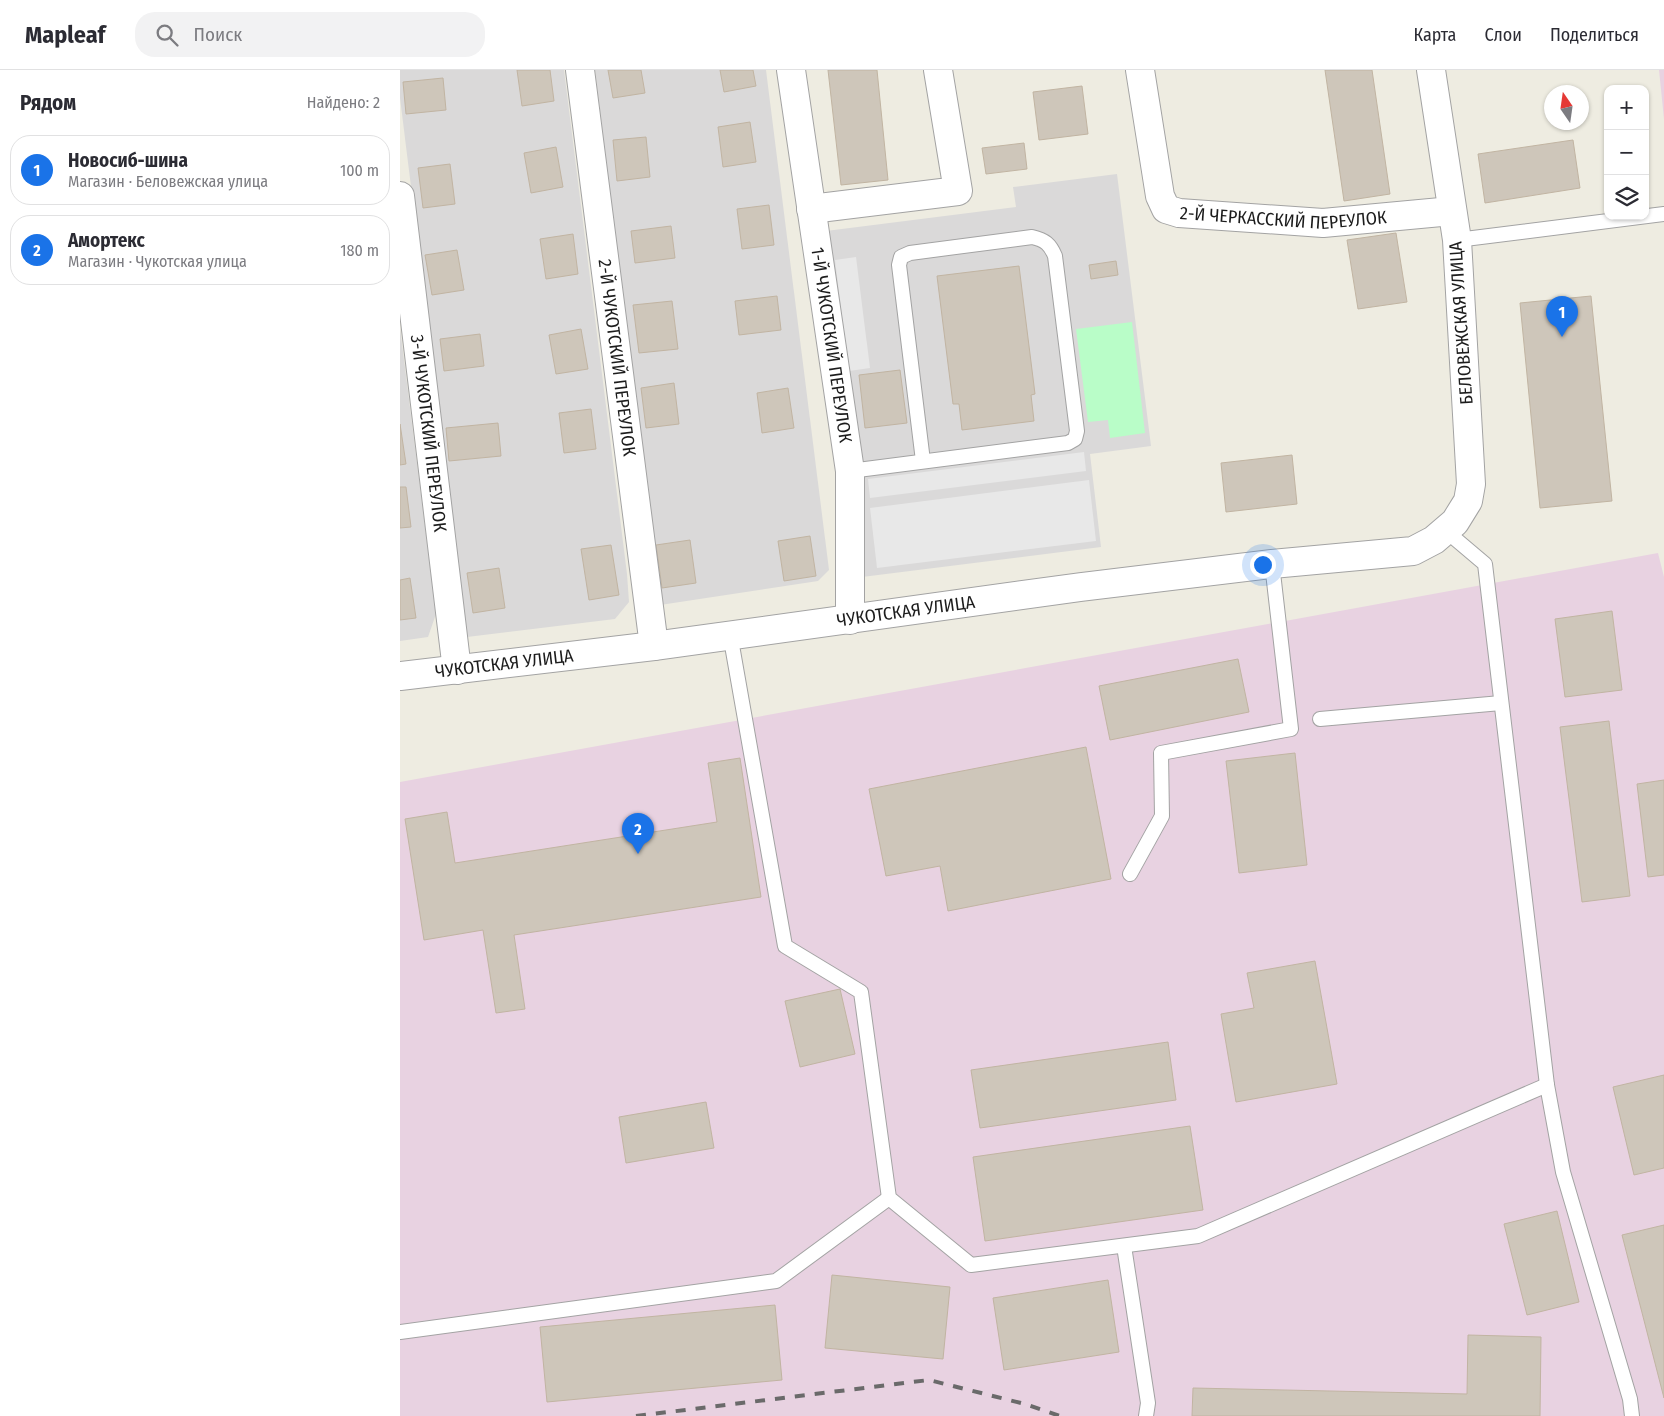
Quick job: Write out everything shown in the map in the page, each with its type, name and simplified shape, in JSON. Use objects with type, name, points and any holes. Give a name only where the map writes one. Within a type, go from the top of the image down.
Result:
[{"type":"street","name":"2-Й ЧУКОТСКИЙ ПЕРЕУЛОК","points":[[580,70],[654,646]]},
{"type":"street","name":"1-Й ЧУКОТСКИЙ ПЕРЕУЛОК","points":[[791,70],[850,470],[850,620]]},
{"type":"street","points":[[811,209],[958,191],[938,70]]},
{"type":"street","name":"2-Й ЧЕРКАССКИЙ ПЕРЕУЛОК","points":[[1140,70],[1160,196],[1166,209],[1179,213],[1323,223],[1452,211]]},
{"type":"street","name":"БЕЛОВЕЖСКАЯ УЛИЦА","points":[[1413,551],[1434,540],[1455,522],[1468,501],[1471,484],[1457,240],[1431,70]]},
{"type":"street","name":"3-Й ЧУКОТСКИЙ ПЕРЕУЛОК","points":[[400,196],[456,670]]},
{"type":"street","name":"ЧУКОТСКАЯ УЛИЦА","points":[[400,676],[654,646],[1081,587],[1272,564],[1413,551]]},
{"type":"lane","points":[[1457,240],[1664,214]]},
{"type":"lane","points":[[850,470],[923,461],[1068,443],[1075,439],[1077,431],[1055,256],[1052,248],[1045,240],[1032,237],[910,253],[901,257],[899,265],[923,461]]},
{"type":"lane","points":[[1446,531],[1485,564],[1547,1085],[1563,1172],[1630,1400],[1632,1416]]},
{"type":"lane","points":[[1130,874],[1162,816],[1161,753],[1291,730],[1272,564]]},
{"type":"lane","points":[[730,634],[785,946],[861,992],[889,1198],[971,1265],[1198,1236],[1547,1085]]},
{"type":"lane","points":[[1320,719],[1501,703]]},
{"type":"lane","points":[[400,1332],[776,1281],[889,1198]]},
{"type":"lane","points":[[1124,1246],[1148,1403],[1146,1416]]},
{"type":"shaded area","points":[[400,70],[564,70],[627,574],[629,602],[615,619],[467,637],[400,98]]},
{"type":"shaded area","points":[[595,70],[766,70],[829,570],[818,581],[660,605]]},
{"type":"shaded area","points":[[1659,70],[1664,70],[1664,119]]},
{"type":"shaded area","points":[[1117,174],[1151,446],[1090,454],[1101,547],[862,577],[826,231],[1016,207],[1013,187]]},
{"type":"shaded area","points":[[856,257],[870,368],[849,371],[835,260]]},
{"type":"shaded area","points":[[400,328],[436,614],[428,637],[400,641]]},
{"type":"shaded area","points":[[1084,452],[1086,471],[870,498],[868,479]]},
{"type":"shaded area","points":[[1089,480],[1096,541],[877,568],[870,508]]},
{"type":"shaded area","points":[[1658,553],[1664,577],[1664,1416],[400,1416],[400,782]]},
{"type":"green space","points":[[1132,322],[1145,433],[1110,438],[1108,420],[1088,422],[1076,329]]},
{"type":"building","points":[[517,70],[550,70],[554,101],[522,106]]},
{"type":"building","points":[[608,70],[641,70],[645,93],[613,98]]},
{"type":"building","points":[[720,70],[753,70],[756,86],[724,92]]},
{"type":"building","points":[[828,70],[877,70],[888,180],[841,185]]},
{"type":"building","points":[[1325,70],[1372,70],[1390,194],[1344,201]]},
{"type":"building","points":[[443,78],[446,110],[406,114],[403,82]]},
{"type":"building","points":[[1082,86],[1088,134],[1039,140],[1033,92]]},
{"type":"building","points":[[750,122],[756,162],[723,167],[718,127]]},
{"type":"building","points":[[646,137],[650,177],[617,181],[613,140]]},
{"type":"building","points":[[1573,140],[1580,188],[1485,203],[1478,154]]},
{"type":"building","points":[[1024,143],[1027,169],[986,174],[982,148]]},
{"type":"building","points":[[556,147],[563,187],[531,193],[524,153]]},
{"type":"building","points":[[450,164],[455,204],[423,208],[418,168]]},
{"type":"building","points":[[769,205],[774,245],[742,249],[737,209]]},
{"type":"building","points":[[671,226],[675,258],[635,263],[631,231]]},
{"type":"building","points":[[1396,233],[1407,302],[1358,309],[1347,240]]},
{"type":"building","points":[[573,234],[578,274],[546,279],[540,239]]},
{"type":"building","points":[[457,250],[464,290],[432,295],[425,255]]},
{"type":"building","points":[[1116,261],[1118,275],[1091,279],[1089,265]]},
{"type":"building","points":[[1019,266],[1035,394],[1031,395],[1034,421],[962,430],[959,404],[953,404],[937,276]]},
{"type":"building","points":[[777,296],[781,330],[739,335],[735,301]]},
{"type":"building","points":[[1591,296],[1612,501],[1540,508],[1520,303]]},
{"type":"building","points":[[672,301],[678,349],[639,353],[633,305]]},
{"type":"building","points":[[581,329],[588,369],[556,374],[549,335]]},
{"type":"building","points":[[480,334],[484,366],[444,371],[440,339]]},
{"type":"building","points":[[900,370],[907,423],[865,428],[859,375]]},
{"type":"building","points":[[674,383],[679,424],[646,428],[641,388]]},
{"type":"building","points":[[788,388],[794,428],[762,433],[757,393]]},
{"type":"building","points":[[591,409],[596,449],[564,453],[559,413]]},
{"type":"building","points":[[498,423],[501,456],[449,461],[446,428]]},
{"type":"building","points":[[400,424],[406,464],[400,465]]},
{"type":"building","points":[[1292,455],[1297,504],[1226,512],[1221,463]]},
{"type":"building","points":[[400,487],[406,487],[411,527],[400,528]]},
{"type":"building","points":[[810,536],[816,576],[784,581],[778,541]]},
{"type":"building","points":[[690,540],[696,583],[662,588],[656,545]]},
{"type":"building","points":[[611,545],[619,595],[589,600],[581,549]]},
{"type":"building","points":[[499,568],[505,608],[473,613],[467,573]]},
{"type":"building","points":[[410,578],[416,618],[400,620],[400,580]]},
{"type":"building","points":[[1612,611],[1622,690],[1565,697],[1555,619]]},
{"type":"building","points":[[1238,659],[1249,712],[1110,740],[1099,686]]},
{"type":"building","points":[[1609,721],[1630,896],[1582,902],[1560,727]]},
{"type":"building","points":[[1086,747],[1111,879],[948,911],[940,866],[886,876],[869,789]]},
{"type":"building","points":[[1295,753],[1307,865],[1239,873],[1226,761]]},
{"type":"building","points":[[740,758],[761,897],[514,935],[525,1009],[496,1013],[483,930],[424,940],[405,819],[447,812],[455,863],[717,822],[708,763]]},
{"type":"building","points":[[1664,780],[1664,875],[1648,877],[1637,784]]},
{"type":"building","points":[[1315,961],[1337,1084],[1236,1102],[1221,1014],[1254,1008],[1247,973]]},
{"type":"building","points":[[840,989],[855,1054],[800,1067],[785,1001]]},
{"type":"building","points":[[1168,1042],[1176,1100],[980,1128],[971,1070]]},
{"type":"building","points":[[1664,1075],[1664,1168],[1634,1175],[1613,1087]]},
{"type":"building","points":[[706,1102],[714,1148],[626,1163],[619,1117]]},
{"type":"building","points":[[1190,1126],[1203,1210],[985,1241],[973,1157]]},
{"type":"building","points":[[1557,1211],[1579,1302],[1527,1315],[1504,1224]]},
{"type":"building","points":[[1664,1225],[1664,1398],[1622,1235]]},
{"type":"building","points":[[832,1275],[950,1287],[943,1359],[825,1348]]},
{"type":"building","points":[[1108,1280],[1119,1352],[1004,1370],[993,1298]]},
{"type":"building","points":[[775,1305],[782,1380],[547,1402],[540,1327]]},
{"type":"building","points":[[1468,1335],[1541,1337],[1540,1416],[1192,1416],[1193,1388],[1467,1394]]},
{"type":"railway","points":[[636,1416],[929,1380],[1025,1404],[1060,1416]]},
{"type":"place","name":"Новосиб-шина","points":[[1562,337]]},
{"type":"place","name":"Амортекс","points":[[638,854]]}]
